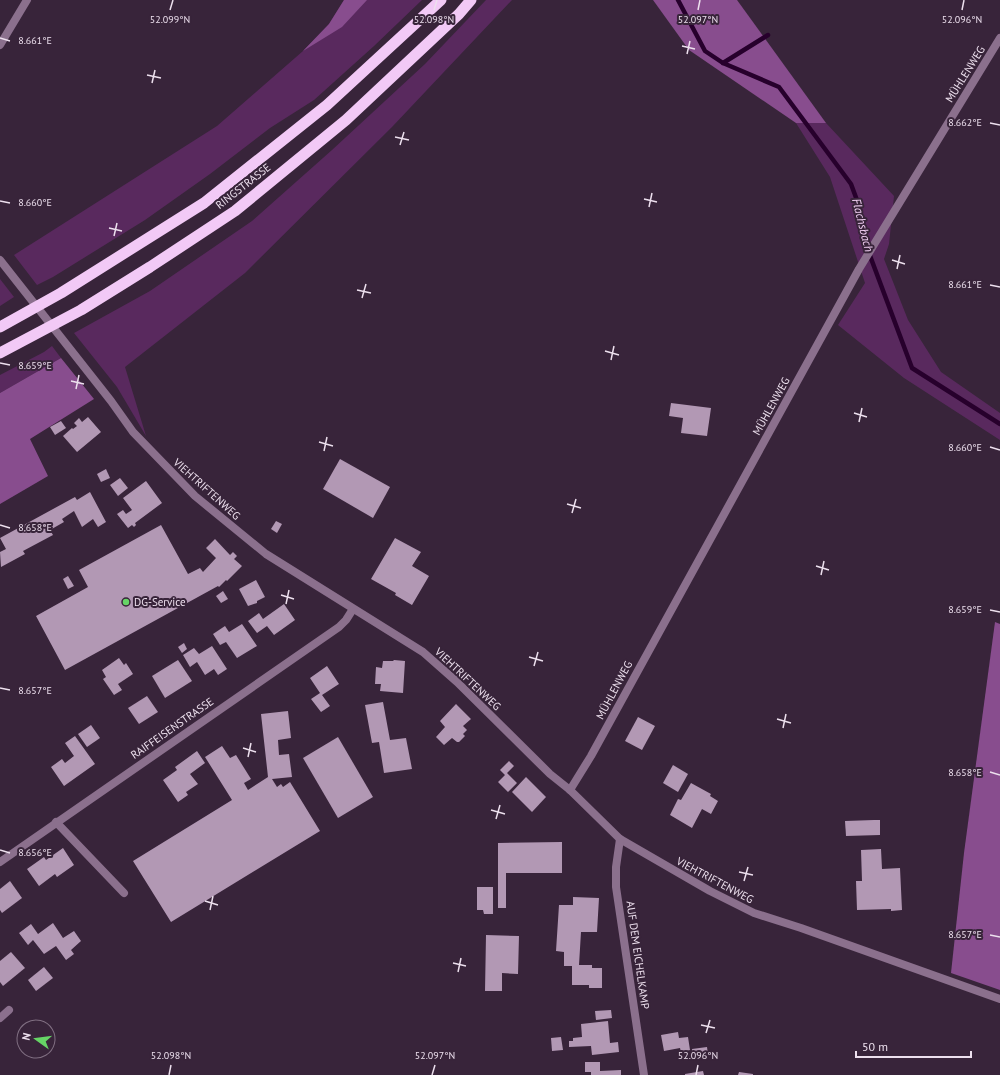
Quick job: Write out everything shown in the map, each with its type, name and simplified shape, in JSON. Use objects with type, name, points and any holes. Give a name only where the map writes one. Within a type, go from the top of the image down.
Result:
[{"type":"highway","name":"RINGSTRASSE","points":[[0,326],[61,293],[204,203],[327,105],[440,0]]},
{"type":"highway","name":"RINGSTRASSE","points":[[0,352],[81,310],[235,211],[346,120],[459,14],[471,0]]},
{"type":"street","points":[[0,45],[27,0]]},
{"type":"street","name":"MÜHLENWEG","points":[[570,790],[591,756],[859,269],[1000,38]]},
{"type":"street","name":"VIEHTRIFTENWEG","points":[[0,260],[86,368],[133,432],[195,496],[266,554],[422,652],[457,682],[550,774],[570,790],[620,839],[710,891],[754,913],[801,928],[1000,999]]},
{"type":"street","name":"RAIFFEISENSTRASSE","points":[[0,862],[339,627],[346,620],[353,608]]},
{"type":"street","points":[[56,822],[124,893]]},
{"type":"street","name":"AUF DEM EICHELKAMP","points":[[620,839],[616,867],[616,887],[644,1075]]},
{"type":"street","points":[[0,1018],[9,1010]]},
{"type":"shaded area","points":[[344,0],[422,0],[314,100],[270,128],[210,174],[145,220],[53,277],[37,285],[14,255],[217,126],[303,51],[329,24]]},
{"type":"shaded area","points":[[344,0],[367,0],[342,27],[303,51],[329,24]]},
{"type":"shaded area","points":[[486,0],[512,0],[392,127],[245,273],[125,367],[146,436],[117,387],[74,333],[150,291],[252,221],[425,64]]},
{"type":"shaded area","points":[[653,0],[737,0],[826,123],[796,123],[689,50]]},
{"type":"shaded area","points":[[796,123],[826,123],[894,196],[889,244],[884,259],[908,320],[941,372],[1000,413],[1000,440],[904,378],[838,325],[865,283],[830,177]]},
{"type":"shaded area","points":[[0,279],[14,297],[0,306]]},
{"type":"shaded area","points":[[52,346],[61,358],[0,393],[0,375],[44,352]]},
{"type":"shaded area","points":[[61,358],[94,399],[30,439],[48,476],[0,504],[0,393]]},
{"type":"shaded area","points":[[995,622],[1000,624],[1000,990],[951,973],[964,853]]},
{"type":"building","points":[[671,403],[711,408],[707,436],[681,433],[683,418],[669,416]]},
{"type":"building","points":[[88,417],[101,432],[77,452],[63,436],[72,428],[73,429],[77,426],[74,423],[79,418],[82,422]]},
{"type":"building","points":[[61,421],[66,428],[55,435],[50,427]]},
{"type":"building","points":[[340,459],[390,487],[373,518],[323,489]]},
{"type":"building","points":[[106,469],[110,478],[101,482],[97,474]]},
{"type":"building","points":[[120,478],[128,488],[118,496],[110,485]]},
{"type":"building","points":[[146,481],[162,503],[135,523],[136,525],[134,527],[132,525],[128,528],[117,514],[123,510],[126,514],[132,510],[123,498]]},
{"type":"building","points":[[90,492],[106,522],[98,527],[93,519],[82,527],[74,511],[62,519],[64,522],[50,530],[53,535],[23,551],[25,554],[1,567],[0,552],[6,549],[0,538],[75,497],[77,500]]},
{"type":"building","points":[[276,521],[282,524],[277,533],[271,529]]},
{"type":"building","name":"DG-Service","points":[[161,525],[188,574],[200,568],[203,572],[216,558],[206,548],[215,539],[230,555],[233,552],[237,556],[234,559],[242,566],[219,587],[218,586],[65,670],[36,616],[88,587],[79,570]]},
{"type":"building","points":[[395,538],[421,552],[412,566],[429,576],[412,605],[395,595],[396,593],[371,579]]},
{"type":"building","points":[[68,576],[74,586],[68,589],[63,579]]},
{"type":"building","points":[[256,580],[265,597],[257,601],[257,603],[248,606],[239,589]]},
{"type":"building","points":[[223,591],[228,599],[221,603],[216,596]]},
{"type":"building","points":[[284,604],[295,620],[274,635],[267,626],[257,633],[248,621],[259,613],[263,619]]},
{"type":"building","points":[[242,624],[257,646],[237,658],[226,642],[220,645],[213,634],[225,626],[229,632]]},
{"type":"building","points":[[184,643],[187,649],[182,653],[178,647]]},
{"type":"building","points":[[212,646],[227,669],[218,675],[214,669],[205,675],[197,662],[190,667],[183,655],[194,648],[199,654]]},
{"type":"building","points":[[119,658],[124,665],[126,663],[133,674],[118,684],[122,690],[114,695],[103,679],[106,677],[102,670]]},
{"type":"building","points":[[178,660],[192,681],[165,698],[152,676]]},
{"type":"building","points":[[383,661],[405,661],[403,693],[380,691],[381,684],[375,684],[376,667],[382,668]]},
{"type":"building","points":[[327,666],[339,684],[322,695],[330,706],[321,712],[311,699],[320,693],[310,678]]},
{"type":"building","points":[[147,696],[158,712],[139,724],[128,708]]},
{"type":"building","points":[[383,702],[390,740],[406,738],[412,769],[384,773],[379,742],[372,743],[365,705]]},
{"type":"building","points":[[456,704],[471,719],[463,726],[467,730],[463,734],[465,736],[459,742],[452,738],[444,745],[436,737],[445,727],[440,721]]},
{"type":"building","points":[[288,711],[291,738],[278,740],[279,755],[289,754],[292,777],[272,779],[277,787],[281,784],[283,787],[290,782],[320,831],[171,922],[133,861],[232,800],[205,757],[222,746],[230,758],[236,755],[251,779],[244,783],[248,790],[268,777],[261,714]]},
{"type":"building","points":[[638,717],[655,726],[642,750],[625,741]]},
{"type":"building","points":[[91,725],[100,738],[87,747],[78,734]]},
{"type":"building","points":[[75,736],[95,764],[64,786],[51,767],[62,759],[65,763],[74,756],[65,743]]},
{"type":"building","points":[[338,737],[373,797],[338,818],[303,758]]},
{"type":"building","points":[[197,751],[205,763],[190,774],[198,784],[186,792],[188,795],[178,802],[163,780],[177,770],[175,767]]},
{"type":"building","points":[[509,761],[514,766],[507,773],[517,783],[508,792],[498,782],[505,775],[500,770]]},
{"type":"building","points":[[673,765],[688,774],[678,792],[663,783]]},
{"type":"building","points":[[526,777],[546,797],[532,812],[512,792]]},
{"type":"building","points":[[691,783],[711,794],[710,796],[718,801],[711,814],[702,809],[692,828],[670,815],[678,799],[681,800]]},
{"type":"building","points":[[880,820],[880,835],[846,836],[845,821]]},
{"type":"building","points":[[562,842],[562,873],[506,873],[506,908],[498,908],[498,843]]},
{"type":"building","points":[[63,848],[74,865],[57,877],[55,874],[39,886],[27,869],[44,857],[46,860]]},
{"type":"building","points":[[881,849],[882,869],[900,868],[902,910],[857,910],[856,881],[862,881],[861,850]]},
{"type":"building","points":[[10,881],[22,898],[2,913],[0,910],[0,889]]},
{"type":"building","points":[[477,887],[493,887],[493,914],[484,914],[483,910],[477,910]]},
{"type":"building","points":[[573,897],[599,898],[597,932],[581,932],[579,965],[592,965],[592,968],[602,968],[602,988],[589,988],[589,985],[572,985],[572,966],[564,966],[564,952],[556,951],[559,905],[573,905]]},
{"type":"building","points":[[53,923],[63,938],[74,931],[81,941],[71,950],[74,954],[66,960],[56,946],[44,954],[33,940],[28,945],[19,933],[31,924],[38,934]]},
{"type":"building","points":[[486,935],[519,936],[518,974],[502,973],[502,991],[485,991]]},
{"type":"building","points":[[11,952],[25,968],[3,986],[0,982],[0,961]]},
{"type":"building","points":[[44,967],[53,978],[36,991],[28,980]]},
{"type":"building","points":[[611,1010],[612,1018],[596,1020],[595,1011]]},
{"type":"building","points":[[608,1021],[610,1043],[618,1042],[619,1052],[592,1055],[591,1046],[569,1047],[569,1041],[573,1041],[573,1038],[582,1037],[581,1024]]},
{"type":"building","points":[[678,1032],[679,1038],[688,1037],[690,1050],[681,1052],[680,1048],[664,1051],[661,1035]]},
{"type":"building","points":[[561,1037],[563,1050],[552,1051],[551,1038]]},
{"type":"building","points":[[707,1047],[708,1055],[693,1058],[692,1049]]},
{"type":"building","points":[[585,1062],[600,1062],[600,1071],[621,1070],[621,1075],[591,1075],[591,1072],[585,1072]]},
{"type":"building","points":[[703,1071],[704,1075],[685,1075],[685,1074]]},
{"type":"building","points":[[739,1072],[753,1074],[753,1075],[738,1075]]},
{"type":"waterway","name":"Flachsbach","points":[[678,0],[705,51],[723,63],[779,87],[851,184],[858,203],[863,237],[912,368],[1000,424]]},
{"type":"waterway","points":[[723,63],[768,35]]},
{"type":"place","name":"DG-Service","points":[[126,602]]}]
